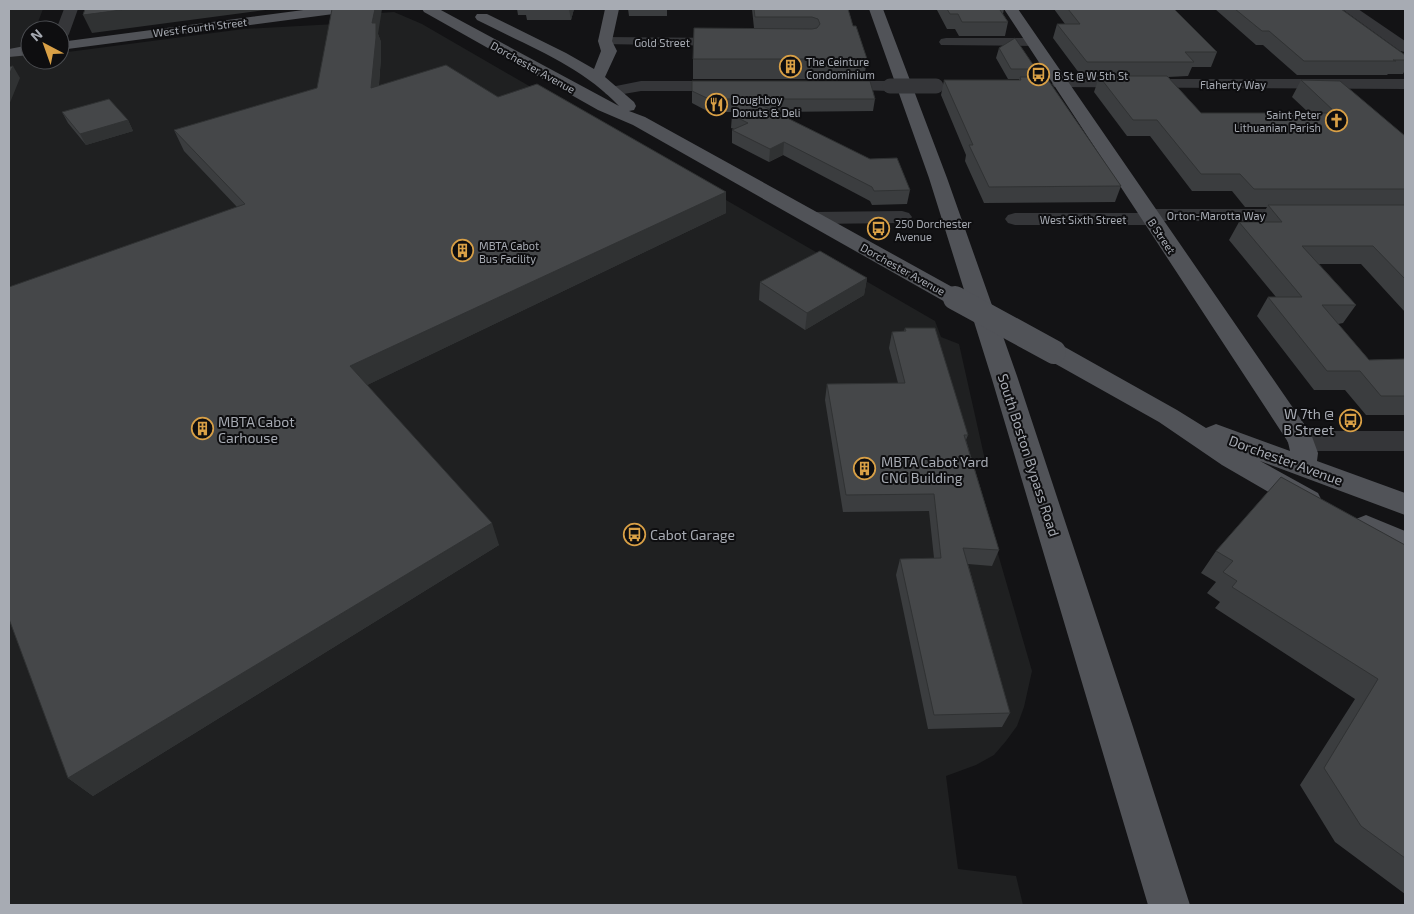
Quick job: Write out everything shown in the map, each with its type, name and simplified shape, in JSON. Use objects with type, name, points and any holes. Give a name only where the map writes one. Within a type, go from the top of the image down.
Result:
[{"type":"main road","name":"West Fourth Street","points":[[70,41],[91,42],[341,9]]},
{"type":"main road","name":"Dorchester Avenue","points":[[430,9],[604,106],[639,122],[1054,352],[1168,416],[1268,480],[1334,514],[1405,555]]},
{"type":"main road","points":[[570,87],[568,76],[573,64],[595,46],[612,9]]},
{"type":"main road","name":"South Boston Bypass Road","points":[[876,9],[938,178],[1007,385],[1169,905]]},
{"type":"main road","name":"B Street","points":[[1011,9],[1149,217],[1302,454]]},
{"type":"main road","name":"Dorchester Avenue","points":[[472,13],[573,64],[596,79],[622,99],[639,122]]},
{"type":"main road","points":[[595,46],[609,51],[596,79]]},
{"type":"main road","name":"Dorchester Avenue","points":[[1168,416],[1302,454],[1405,504]]},
{"type":"main road","points":[[1334,514],[1405,544]]},
{"type":"street","points":[[1349,9],[1405,48]]},
{"type":"street","name":"Gold Street","points":[[595,46],[746,42]]},
{"type":"street","points":[[946,42],[1033,42]]},
{"type":"street","name":"Flaherty Way","points":[[1043,86],[1405,84]]},
{"type":"street","points":[[612,90],[641,86],[746,86]]},
{"type":"street","points":[[813,86],[956,86]]},
{"type":"street","name":"Orton-Marotta Way","points":[[1149,217],[1314,215]]},
{"type":"street","points":[[812,218],[902,217]]},
{"type":"street","name":"West Sixth Street","points":[[1015,219],[1149,217]]},
{"type":"street","points":[[1302,454],[1405,441]]},
{"type":"shaded area","points":[[9,9],[43,9],[39,20],[20,20],[20,70],[70,70],[70,52],[244,29],[354,23],[365,14],[394,12],[422,24],[935,321],[941,337],[959,344],[985,460],[971,461],[1032,671],[1024,707],[1017,726],[1006,741],[994,755],[976,765],[946,776],[958,869],[1016,876],[1023,905],[9,905]]},
{"type":"building","points":[[85,9],[129,9],[83,15]]},
{"type":"building","points":[[332,9],[375,9],[372,23],[376,23],[376,38],[371,88],[446,65],[498,97],[537,84],[726,192],[350,366],[492,523],[68,778],[9,619],[9,287],[245,204],[174,130],[317,88]]},
{"type":"building","points":[[754,9],[848,9],[867,59],[693,59],[694,28],[812,29],[817,28],[820,24],[818,19],[812,17],[755,17]]},
{"type":"building","points":[[947,9],[1002,9],[1000,10],[1008,22],[962,22],[958,14],[950,14]]},
{"type":"building","points":[[1068,9],[1174,9],[1217,52],[1185,52],[1194,62],[1087,62],[1057,24],[1080,24]]},
{"type":"building","points":[[1235,9],[1341,9],[1405,55],[1405,60],[1304,61],[1269,31],[1262,31]]},
{"type":"building","points":[[1015,38],[1036,69],[1011,69],[999,48]]},
{"type":"building","points":[[13,66],[9,75],[9,67]]},
{"type":"building","points":[[1099,76],[1167,76],[1201,113],[1336,113],[1301,80],[1340,81],[1405,136],[1405,189],[1254,189],[1240,174],[1201,174],[1157,120],[1133,120]]},
{"type":"building","points":[[1020,77],[1046,77],[1121,186],[989,187],[969,145],[973,145],[944,80],[1021,80]]},
{"type":"building","points":[[692,81],[870,81],[875,99],[749,99],[870,159],[897,158],[910,190],[874,191],[872,187],[784,142],[770,149],[732,130],[748,123],[732,115],[740,99],[709,99],[692,91]]},
{"type":"building","points":[[109,99],[128,120],[80,134],[62,112]]},
{"type":"building","points":[[1268,205],[1405,205],[1405,279],[1373,246],[1302,246],[1356,305],[1322,305],[1369,360],[1405,359],[1405,396],[1381,396],[1360,371],[1327,371],[1268,297],[1302,297],[1239,222],[1282,222]]},
{"type":"building","points":[[820,251],[867,278],[807,313],[760,282]]},
{"type":"building","points":[[905,328],[935,328],[968,435],[964,435],[999,550],[963,548],[1010,713],[934,715],[900,559],[941,558],[934,494],[846,495],[827,384],[905,383],[892,332],[906,331]]},
{"type":"building","points":[[1281,477],[1405,545],[1405,858],[1361,826],[1324,768],[1378,679],[1232,587],[1237,581],[1223,572],[1233,561],[1216,551]]},
{"type":"place","name":"The Ceinture Condominium","points":[[790,67]]},
{"type":"place","name":"B St @ W 5th St","points":[[1038,75]]},
{"type":"place","name":"Doughboy Donuts & Deli","points":[[716,105]]},
{"type":"place","name":"Saint Peter Lithuanian Parish","points":[[1337,120]]},
{"type":"place","name":"250 Dorchester Avenue","points":[[879,229]]},
{"type":"place","name":"MBTA Cabot Bus Facility","points":[[463,251]]},
{"type":"place","name":"W 7th @ B Street","points":[[1350,421]]},
{"type":"place","name":"MBTA Cabot Carhouse","points":[[202,429]]},
{"type":"place","name":"MBTA Cabot Yard CNG Building","points":[[865,469]]},
{"type":"place","name":"Cabot Garage","points":[[634,534]]}]
